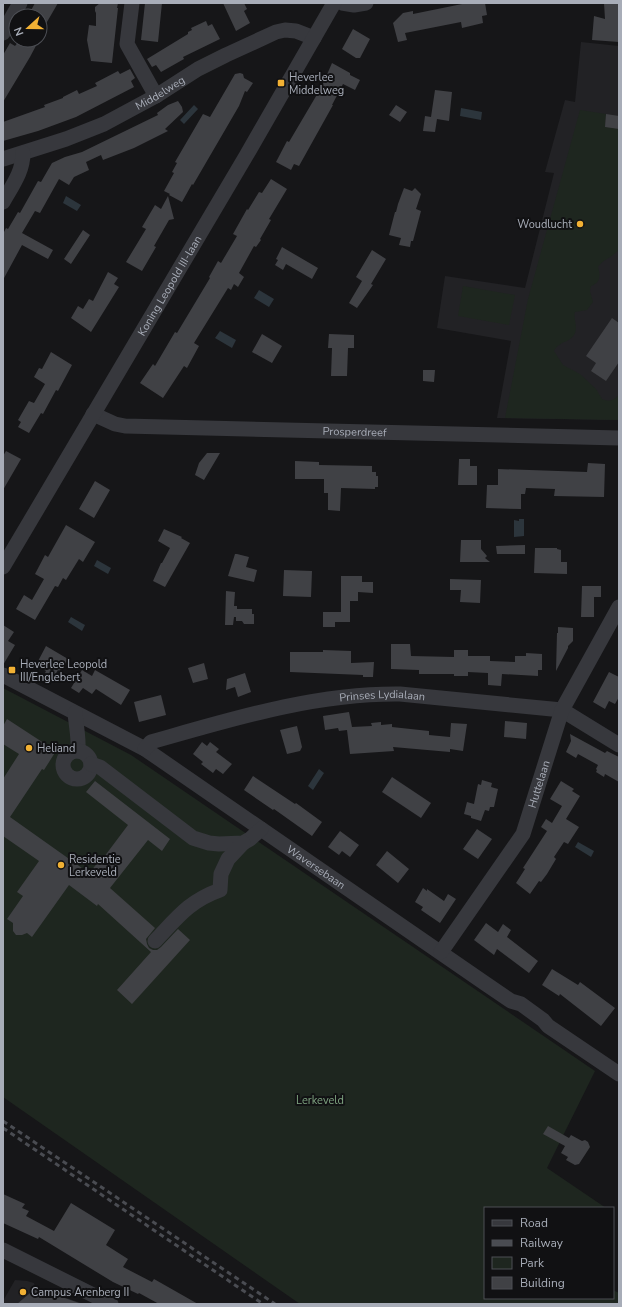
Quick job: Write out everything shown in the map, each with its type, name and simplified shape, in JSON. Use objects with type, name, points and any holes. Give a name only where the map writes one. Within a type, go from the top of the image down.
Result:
[{"type":"street","points":[[3,33],[20,3]]},
{"type":"street","points":[[132,3],[127,44],[156,96]]},
{"type":"street","name":"Koning Leopold III-laan","points":[[3,567],[246,156],[334,3]]},
{"type":"street","points":[[342,3],[354,5],[366,3]]},
{"type":"street","name":"Middelweg","points":[[3,159],[66,139],[104,124],[156,96],[198,69],[276,32],[285,30],[296,31],[314,38]]},
{"type":"street","points":[[3,202],[20,172],[23,164],[23,153]]},
{"type":"street","name":"Prosperdreef","points":[[93,414],[115,424],[124,426],[619,438]]},
{"type":"street","name":"Huttelaan","points":[[441,952],[523,834],[562,710],[619,607]]},
{"type":"street","name":"Waversebaan","points":[[3,675],[145,749],[511,1001],[521,1004],[543,1020],[548,1026],[619,1074]]},
{"type":"street","name":"Prinses Lydialaan","points":[[145,749],[151,742],[275,709],[318,700],[381,694],[400,694],[562,710],[619,745]]},
{"type":"street","points":[[75,713],[78,750]]},
{"type":"street","points":[[78,750],[85,753],[90,760],[91,768],[86,776],[76,779],[68,776],[63,768],[64,760],[69,753],[78,750]]},
{"type":"street","points":[[91,764],[100,767],[193,838],[209,843],[243,843]]},
{"type":"street","points":[[221,874],[228,859],[243,843],[261,829]]},
{"type":"street","points":[[155,941],[185,909],[205,895],[220,890],[220,866],[209,843]]},
{"type":"street","points":[[5,1255],[111,1304]]},
{"type":"shaded area","name":"Woudlucht","points":[[581,42],[619,46],[619,420],[497,418],[511,341],[437,328],[445,276],[525,288],[554,173],[545,172],[565,100],[575,102]]},
{"type":"shaded area","points":[[194,105],[198,109],[184,124],[180,120]]},
{"type":"shaded area","points":[[461,108],[482,112],[481,120],[460,116]]},
{"type":"shaded area","points":[[66,196],[81,205],[77,211],[63,203]]},
{"type":"shaded area","points":[[259,290],[274,299],[269,307],[254,298]]},
{"type":"shaded area","points":[[220,331],[236,340],[232,348],[215,338]]},
{"type":"shaded area","points":[[519,519],[524,519],[524,536],[514,537],[514,520],[519,521]]},
{"type":"shaded area","points":[[97,560],[111,568],[108,574],[94,566]]},
{"type":"shaded area","points":[[71,617],[85,625],[82,631],[68,622]]},
{"type":"shaded area","points":[[319,769],[324,773],[313,790],[308,786]]},
{"type":"shaded area","points":[[578,842],[594,851],[591,857],[575,847]]},
{"type":"shaded area","name":"Campus Arenberg II","points":[[15,1280],[34,1283],[36,1292],[39,1292],[40,1289],[84,1304],[3,1304],[3,1301]]},
{"type":"green space","points":[[580,110],[606,114],[605,127],[619,129],[619,249],[598,267],[599,279],[594,285],[591,286],[590,291],[593,302],[587,310],[575,312],[575,333],[571,338],[556,347],[554,351],[563,365],[580,374],[596,389],[602,399],[611,400],[615,399],[619,395],[619,420],[505,418],[528,299]]},
{"type":"green space","points":[[463,286],[515,295],[509,325],[458,316]]},
{"type":"green space","name":"Lerkeveld","points":[[3,688],[131,755],[595,1071],[547,1168],[605,1207],[484,1207],[484,1299],[614,1299],[614,1290],[619,1293],[619,1304],[300,1304],[3,1097]]},
{"type":"building","points":[[35,3],[58,3],[48,20],[48,8],[32,8]]},
{"type":"building","points":[[100,3],[118,3],[112,63],[91,61],[87,40],[89,25],[96,26],[95,7]]},
{"type":"building","points":[[145,3],[162,3],[158,42],[141,40]]},
{"type":"building","points":[[223,3],[244,3],[247,9],[244,11],[250,23],[236,31]]},
{"type":"building","points":[[467,3],[485,3],[487,15],[482,16],[483,23],[462,28],[461,22],[405,33],[407,40],[398,42],[393,23],[403,13],[413,11],[413,14]]},
{"type":"building","points":[[604,3],[619,3],[619,42],[592,40],[594,16],[605,19]]},
{"type":"building","points":[[206,21],[208,26],[212,24],[220,39],[183,57],[184,59],[161,72],[156,65],[152,67],[147,59],[188,34],[188,32],[192,30],[191,28]]},
{"type":"building","points":[[353,29],[370,39],[360,58],[356,58],[342,49]]},
{"type":"building","points":[[8,46],[8,48],[35,48],[3,102],[3,55]]},
{"type":"building","points":[[332,63],[360,80],[355,90],[343,84],[299,166],[294,164],[291,170],[276,162],[287,141],[289,142],[322,86]]},
{"type":"building","points":[[130,69],[135,78],[131,81],[134,87],[76,117],[38,131],[3,141],[3,122],[45,107],[44,105],[63,98],[77,90],[79,94],[97,86],[95,83],[118,71],[120,74]]},
{"type":"building","points":[[235,74],[243,74],[244,78],[253,83],[247,92],[245,91],[239,106],[182,202],[164,191],[174,173],[172,172],[177,163],[175,162],[203,114],[210,117]]},
{"type":"building","points":[[435,90],[452,92],[449,121],[437,119],[435,132],[423,131],[425,116],[431,117]]},
{"type":"building","points":[[178,101],[183,112],[165,129],[168,131],[134,148],[103,160],[101,155],[86,162],[89,170],[74,177],[69,185],[59,179],[40,213],[35,211],[22,233],[53,250],[48,259],[22,245],[3,280],[3,234],[6,228],[8,229],[18,212],[20,213],[38,181],[41,182],[52,163],[82,152],[158,115],[157,113],[168,105]]},
{"type":"building","points":[[396,105],[407,112],[400,122],[389,115]]},
{"type":"building","points":[[606,114],[619,116],[619,129],[605,127]]},
{"type":"building","points":[[271,179],[287,189],[269,219],[271,220],[260,239],[261,240],[256,247],[254,246],[239,273],[244,277],[238,287],[234,284],[231,290],[228,288],[194,343],[199,346],[187,368],[184,366],[163,398],[140,383],[153,364],[155,366],[175,332],[177,333],[210,278],[209,277],[218,261],[221,263],[237,236],[233,234],[247,209],[248,210],[259,192],[262,193]]},
{"type":"building","points":[[404,188],[412,191],[415,188],[421,194],[416,209],[421,211],[410,247],[399,245],[401,238],[389,235],[395,212]]},
{"type":"building","points":[[168,196],[174,219],[169,220],[142,271],[126,262],[146,229],[142,227],[155,205],[161,209]]},
{"type":"building","points":[[83,230],[90,235],[71,264],[64,259]]},
{"type":"building","points":[[282,247],[318,268],[312,279],[286,264],[283,270],[275,265],[278,260],[276,259]]},
{"type":"building","points":[[372,250],[386,259],[371,284],[373,285],[357,308],[349,303],[362,281],[356,277]]},
{"type":"building","points":[[108,272],[118,278],[114,284],[119,287],[91,332],[71,318],[78,306],[83,309],[89,299],[93,301]]},
{"type":"building","points":[[612,318],[619,323],[619,362],[606,381],[591,371],[596,363],[586,356]]},
{"type":"building","points":[[262,334],[282,346],[272,363],[252,352]]},
{"type":"building","points":[[329,334],[354,335],[354,348],[348,348],[347,376],[331,376],[332,348],[328,348]]},
{"type":"building","points":[[51,352],[72,365],[58,391],[56,390],[43,414],[41,413],[29,433],[18,427],[21,422],[18,420],[29,401],[34,403],[45,384],[34,377],[39,368],[42,369]]},
{"type":"building","points":[[423,370],[435,370],[434,382],[423,381]]},
{"type":"building","points":[[6,451],[21,459],[3,490],[3,456]]},
{"type":"building","points":[[207,453],[220,453],[204,480],[195,475],[199,463]]},
{"type":"building","points":[[459,459],[470,459],[470,466],[477,466],[477,485],[458,485]]},
{"type":"building","points":[[295,461],[319,462],[319,465],[372,466],[372,472],[376,472],[376,476],[378,476],[378,487],[375,487],[375,489],[341,488],[340,511],[328,510],[328,493],[324,493],[324,479],[295,479]]},
{"type":"building","points":[[588,463],[605,464],[604,497],[554,496],[555,489],[526,488],[525,494],[521,494],[521,509],[486,508],[487,485],[498,485],[498,469],[587,472]]},
{"type":"building","points":[[95,481],[110,490],[94,518],[79,509]]},
{"type":"building","points":[[66,525],[95,542],[83,562],[79,559],[66,580],[63,578],[58,587],[55,586],[35,620],[16,609],[24,595],[32,600],[44,579],[35,574],[45,555],[48,557]]},
{"type":"building","points":[[164,529],[182,537],[181,538],[190,543],[165,587],[153,581],[170,548],[158,541]]},
{"type":"building","points":[[461,540],[481,540],[481,549],[487,556],[485,558],[490,562],[460,562]]},
{"type":"building","points":[[525,545],[525,554],[497,554],[496,546]]},
{"type":"building","points":[[535,548],[557,548],[561,550],[561,562],[567,562],[567,574],[534,573]]},
{"type":"building","points":[[235,554],[249,557],[246,567],[257,570],[254,582],[228,576]]},
{"type":"building","points":[[284,570],[312,571],[311,597],[283,596]]},
{"type":"building","points":[[341,576],[362,576],[362,582],[373,582],[373,593],[358,592],[358,601],[350,601],[350,622],[335,622],[335,627],[323,627],[323,612],[341,612]]},
{"type":"building","points":[[450,579],[481,580],[480,603],[460,602],[461,590],[450,590]]},
{"type":"building","points":[[582,586],[601,586],[601,597],[594,597],[594,617],[581,617]]},
{"type":"building","points":[[226,591],[235,592],[234,606],[237,606],[237,609],[252,609],[252,614],[254,614],[254,624],[244,624],[242,621],[236,621],[236,617],[234,617],[233,625],[225,625]]},
{"type":"building","points":[[3,625],[14,632],[8,641],[15,645],[3,665]]},
{"type":"building","points":[[558,627],[573,628],[573,641],[568,646],[556,671],[557,633]]},
{"type":"building","points":[[391,644],[410,644],[411,656],[454,657],[454,650],[468,650],[468,656],[490,656],[490,661],[515,662],[515,656],[526,656],[526,653],[542,654],[542,670],[538,670],[538,676],[502,674],[501,686],[488,685],[488,673],[468,672],[468,676],[454,676],[454,674],[419,674],[419,670],[391,669]]},
{"type":"building","points":[[46,646],[68,659],[61,672],[58,670],[53,678],[45,673],[46,671],[36,665]]},
{"type":"building","points":[[323,650],[351,651],[351,663],[374,662],[373,677],[363,677],[363,675],[290,672],[290,652],[323,652]]},
{"type":"building","points":[[204,663],[208,679],[193,683],[188,668]]},
{"type":"building","points":[[82,670],[92,676],[95,670],[130,690],[121,705],[96,689],[92,694],[83,688],[79,693],[71,688]]},
{"type":"building","points":[[609,672],[619,677],[619,697],[615,704],[609,701],[605,709],[593,702]]},
{"type":"building","points":[[245,673],[251,692],[238,697],[235,687],[226,690],[227,679]]},
{"type":"building","points":[[161,695],[166,715],[139,722],[134,702]]},
{"type":"building","points":[[349,712],[352,727],[372,726],[371,723],[381,722],[381,725],[392,724],[392,727],[429,731],[429,735],[450,737],[451,723],[467,724],[463,751],[450,749],[450,752],[393,747],[394,751],[350,754],[347,730],[339,731],[338,728],[325,730],[323,716]]},
{"type":"building","name":"Residentie Lerkeveld","points":[[7,719],[56,751],[10,817],[89,873],[100,860],[101,861],[128,825],[86,792],[95,781],[170,839],[162,851],[148,840],[110,888],[155,928],[146,939],[149,948],[157,950],[178,929],[190,940],[132,1004],[117,990],[151,952],[98,904],[97,906],[69,885],[32,937],[27,933],[16,935],[13,931],[13,923],[7,919],[23,896],[17,892],[39,861],[3,836],[3,779],[19,754],[3,744],[3,726]]},
{"type":"building","points":[[505,721],[527,723],[526,739],[504,737]]},
{"type":"building","points":[[297,726],[302,747],[300,751],[287,754],[280,730]]},
{"type":"building","points":[[570,734],[605,753],[607,751],[619,757],[619,782],[605,774],[604,777],[596,772],[598,765],[578,754],[576,758],[566,752],[571,741]]},
{"type":"building","points":[[202,742],[207,746],[210,742],[219,749],[216,752],[232,764],[223,774],[216,769],[213,773],[201,764],[203,762],[193,754]]},
{"type":"building","points":[[253,776],[295,804],[296,803],[322,822],[312,836],[244,790]]},
{"type":"building","points":[[392,777],[431,803],[421,818],[382,792]]},
{"type":"building","points":[[482,780],[492,783],[491,787],[498,789],[494,807],[490,807],[489,811],[485,810],[481,821],[464,814],[467,802],[474,804],[478,784],[481,785]]},
{"type":"building","points":[[561,781],[574,789],[572,791],[580,796],[566,819],[579,827],[568,844],[564,842],[554,857],[556,859],[547,874],[541,882],[539,881],[530,894],[516,883],[525,869],[523,868],[547,831],[541,827],[546,819],[552,823],[562,806],[550,799]]},
{"type":"building","points":[[477,829],[492,839],[478,859],[463,849]]},
{"type":"building","points":[[340,831],[359,845],[350,857],[342,851],[339,855],[328,847]]},
{"type":"building","points":[[387,851],[409,869],[398,883],[376,865]]},
{"type":"building","points":[[423,888],[427,891],[427,889],[444,901],[448,894],[456,899],[440,923],[421,910],[423,907],[415,902]]},
{"type":"building","points":[[486,923],[498,932],[503,924],[511,930],[507,937],[538,961],[529,973],[497,949],[494,955],[474,940]]},
{"type":"building","points":[[552,969],[578,985],[580,982],[615,1008],[601,1026],[560,994],[559,996],[542,985]]},
{"type":"building","points":[[548,1126],[569,1138],[571,1135],[582,1141],[585,1140],[588,1142],[590,1147],[579,1164],[575,1165],[566,1160],[568,1157],[561,1153],[565,1146],[543,1134]]},
{"type":"building","points":[[3,1194],[25,1204],[22,1208],[29,1211],[26,1216],[54,1231],[71,1203],[115,1230],[106,1245],[128,1259],[123,1267],[152,1282],[154,1279],[198,1304],[159,1304],[139,1293],[138,1294],[113,1282],[39,1237],[38,1239],[3,1223]]},
{"type":"building","points":[[36,1288],[79,1303],[79,1304],[17,1304]]},
{"type":"railway","points":[[3,1121],[275,1304]]},
{"type":"railway","points":[[3,1128],[263,1304]]},
{"type":"place","name":"Heverlee Middelweg","points":[[281,83]]},
{"type":"place","name":"Woudlucht","points":[[580,224]]},
{"type":"place","name":"Heverlee Leopold III/Englebert","points":[[12,670]]},
{"type":"place","name":"Heliand","points":[[29,748]]},
{"type":"place","name":"Residentie Lerkeveld","points":[[61,865]]},
{"type":"place","name":"Campus Arenberg II","points":[[23,1292]]}]
